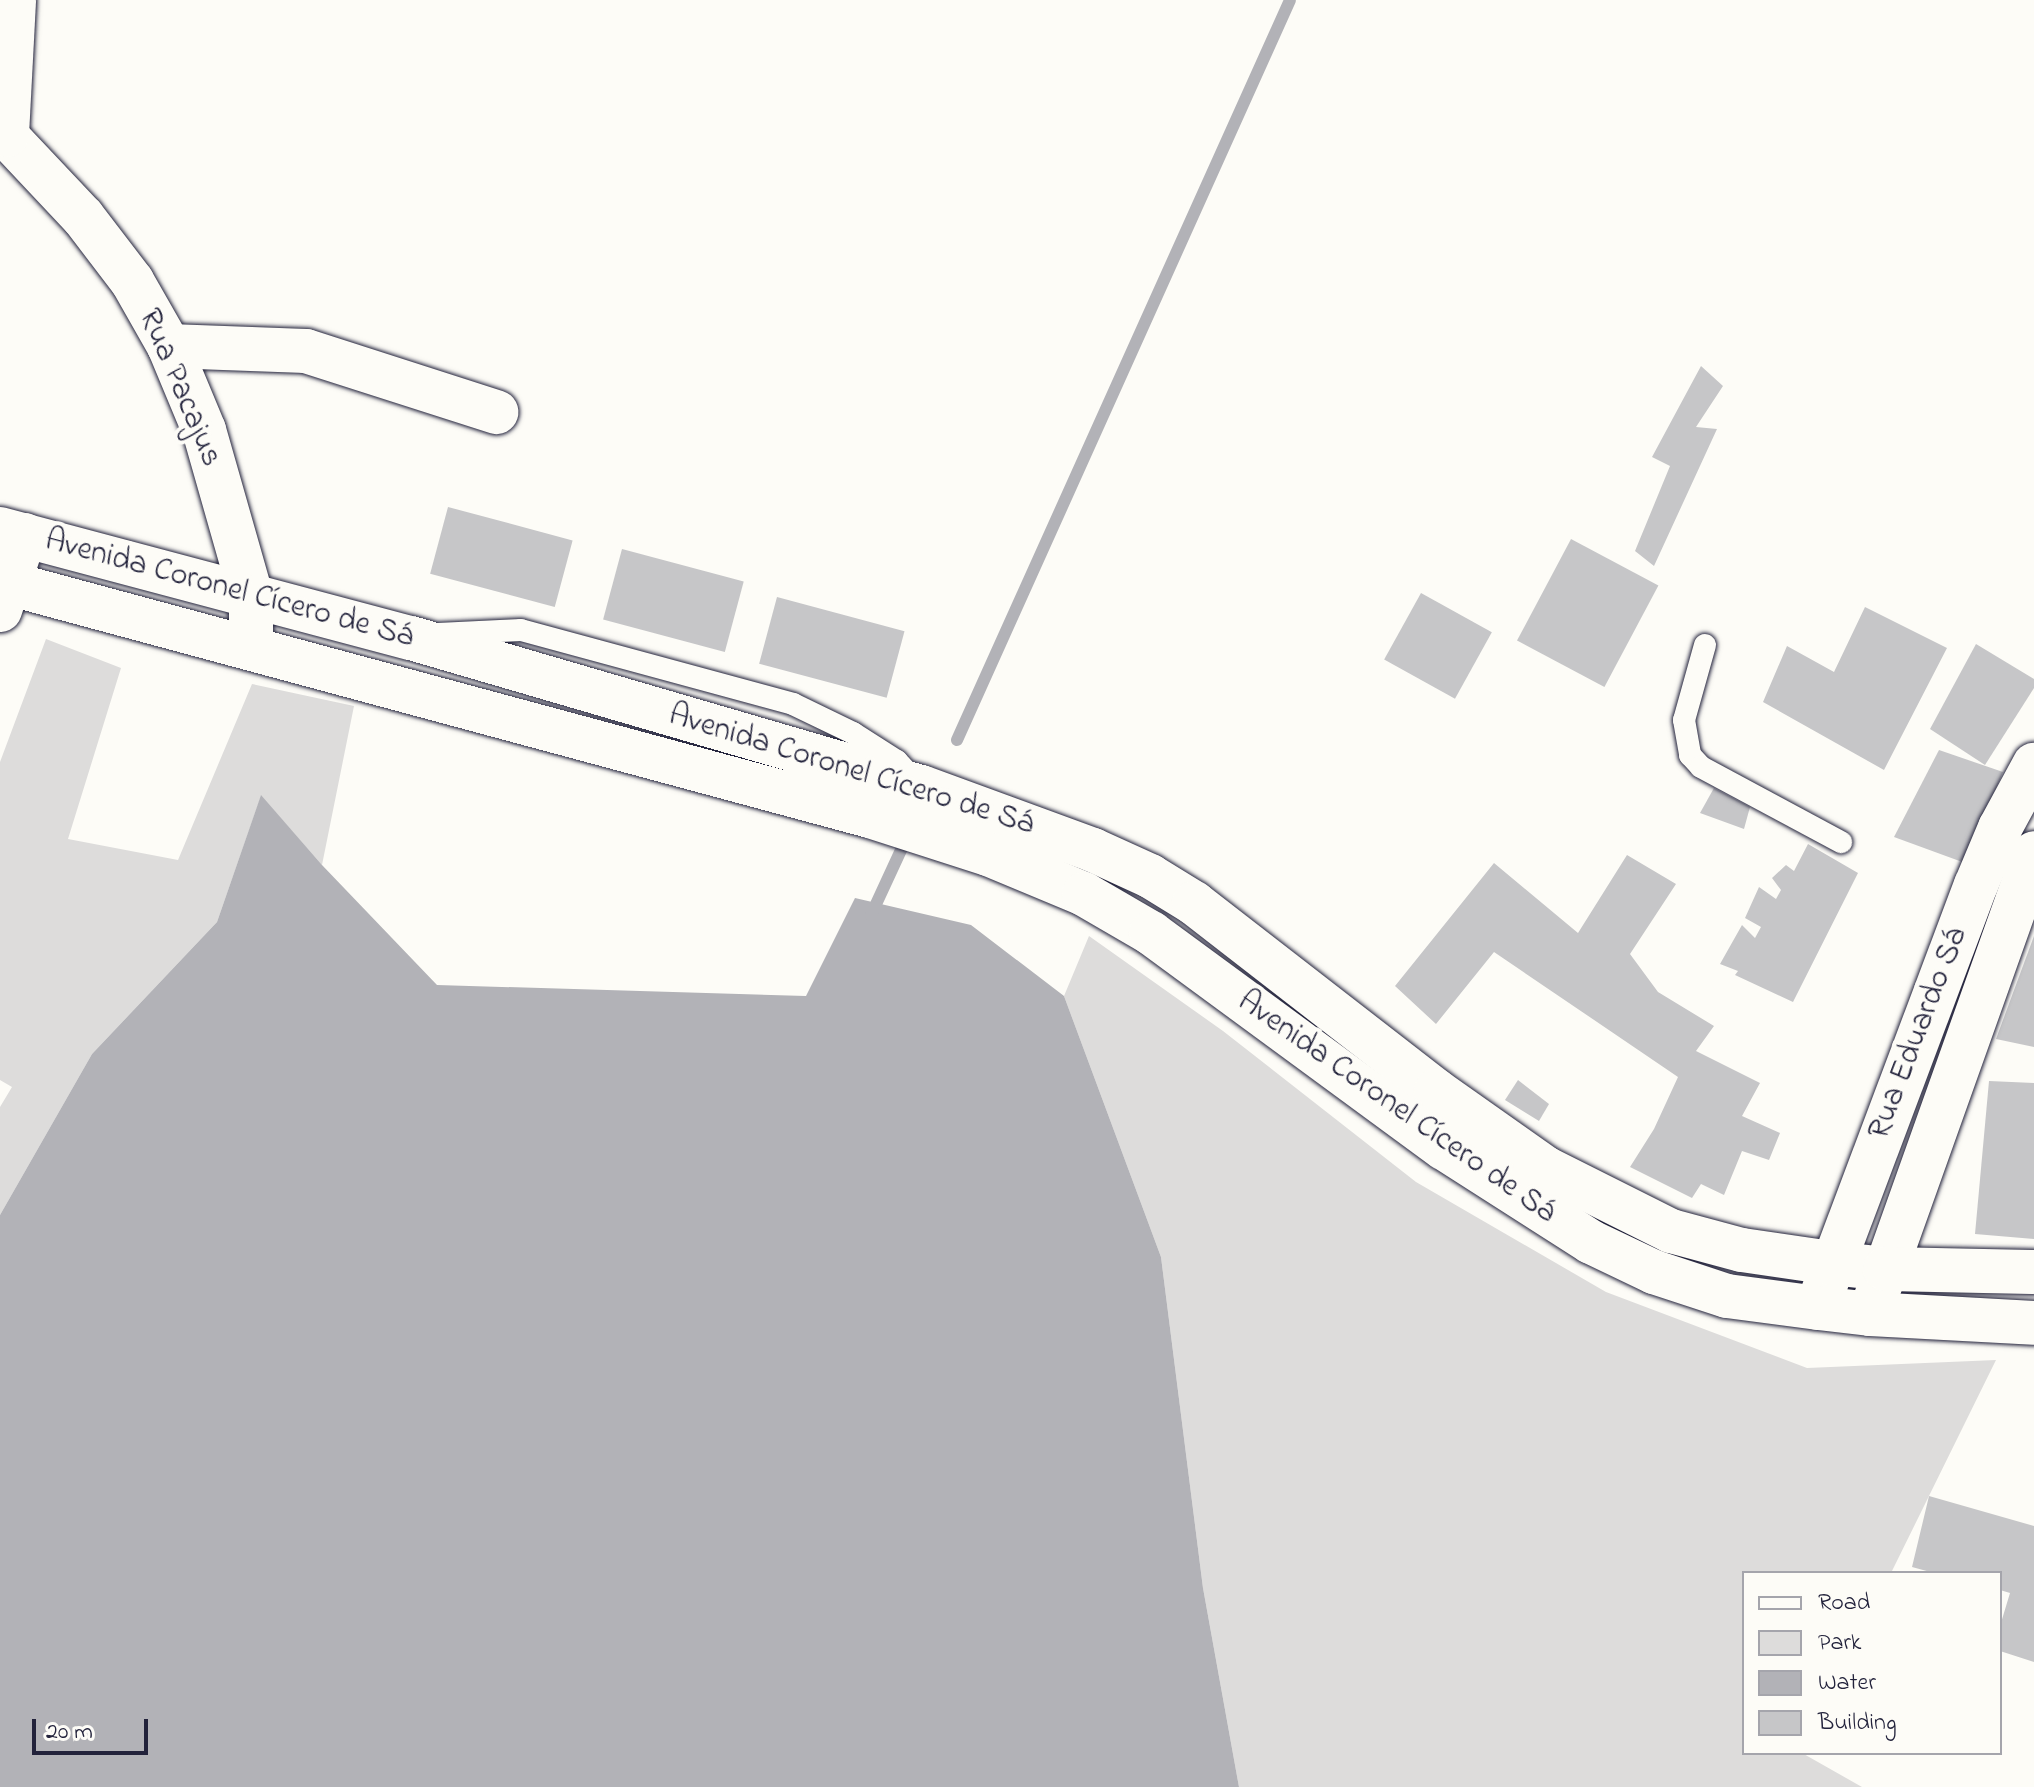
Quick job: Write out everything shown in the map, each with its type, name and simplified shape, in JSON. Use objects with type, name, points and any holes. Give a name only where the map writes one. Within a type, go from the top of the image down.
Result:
[{"type":"main road","points":[[4,132],[14,0]]},
{"type":"main road","name":"Rua Pacajus","points":[[4,132],[83,217],[132,281],[169,346],[204,430],[251,595],[251,647]]},
{"type":"main road","points":[[169,346],[306,351],[496,412]]},
{"type":"main road","points":[[3,591],[12,532]]},
{"type":"main road","name":"Avenida Coronel Cícero de Sá","points":[[12,532],[411,638],[921,787],[1093,850],[1150,876],[1194,903],[1436,1091],[1591,1242],[1654,1272],[1727,1296],[1870,1314],[2034,1323]]},
{"type":"main road","name":"Avenida Coronel Cícero de Sá","points":[[3,591],[251,647],[870,816],[988,854],[1084,894],[1151,933],[1444,1148],[1532,1183],[1671,1231],[1742,1250],[1831,1263],[1885,1269],[2034,1272]]},
{"type":"main road","name":"Rua Eduardo Sá","points":[[1818,1308],[1831,1263],[1976,885],[2000,828],[2034,765]]},
{"type":"main road","name":"Rua Eduardo Sá","points":[[1870,1314],[2034,853]]},
{"type":"lane","points":[[1705,645],[1684,720],[1690,755],[1701,767],[1841,842]]},
{"type":"green space","points":[[46,639],[121,668],[68,839],[178,860],[252,684],[354,706],[322,865],[261,796],[217,922],[92,1054],[0,1215],[0,1107],[12,1087],[0,1080],[0,762]]},
{"type":"green space","points":[[1089,936],[1223,1031],[1416,1182],[1606,1292],[1807,1368],[1996,1360],[1892,1571],[1742,1571],[1742,1755],[1806,1755],[1862,1787],[1239,1787],[1203,1588],[1161,1257],[1064,996]]},
{"type":"water","points":[[261,795],[322,865],[437,985],[806,996],[855,898],[971,925],[1064,996],[1161,1257],[1203,1588],[1239,1787],[0,1787],[0,1215],[92,1054],[217,922]]},
{"type":"building","points":[[1701,366],[1723,386],[1696,427],[1717,429],[1654,566],[1635,551],[1670,466],[1652,457]]},
{"type":"building","points":[[448,507],[573,540],[555,607],[430,574]]},
{"type":"building","points":[[1571,539],[1658,585],[1604,687],[1517,641]]},
{"type":"building","points":[[622,549],[744,582],[725,652],[603,620]]},
{"type":"building","points":[[1421,593],[1492,632],[1455,699],[1384,659]]},
{"type":"building","points":[[777,597],[905,631],[887,698],[759,664]]},
{"type":"building","points":[[1865,607],[1947,648],[1884,770],[1763,702],[1787,646],[1834,672]]},
{"type":"building","points":[[1976,644],[2034,679],[2034,688],[1985,765],[1930,729]]},
{"type":"building","points":[[1939,750],[2003,772],[1965,863],[1894,837]]},
{"type":"building","points":[[1714,788],[1750,807],[1744,829],[1700,813]]},
{"type":"building","points":[[1808,844],[1858,873],[1793,1002],[1735,975],[1738,971],[1720,964],[1742,925],[1755,938],[1761,927],[1745,918],[1759,887],[1776,899],[1781,890],[1772,878],[1786,865],[1794,871]]},
{"type":"building","points":[[1627,855],[1676,884],[1630,954],[1658,992],[1714,1026],[1696,1051],[1760,1083],[1742,1116],[1780,1133],[1769,1160],[1742,1151],[1724,1195],[1701,1184],[1692,1198],[1630,1167],[1654,1129],[1678,1077],[1494,952],[1436,1024],[1395,986],[1494,863],[1578,933]]},
{"type":"building","points":[[2034,936],[2034,1047],[1996,1039]]},
{"type":"building","points":[[1518,1080],[1549,1104],[1539,1121],[1505,1100]]},
{"type":"building","points":[[1989,1081],[2034,1083],[2034,1239],[1975,1234]]},
{"type":"building","points":[[1929,1496],[2034,1526],[2034,1662],[2002,1652],[2002,1619],[2010,1593],[2002,1591],[2002,1571],[1927,1571],[1912,1567]]},
{"type":"waterway","points":[[957,740],[1290,0]]},
{"type":"waterway","points":[[871,915],[901,850]]}]
